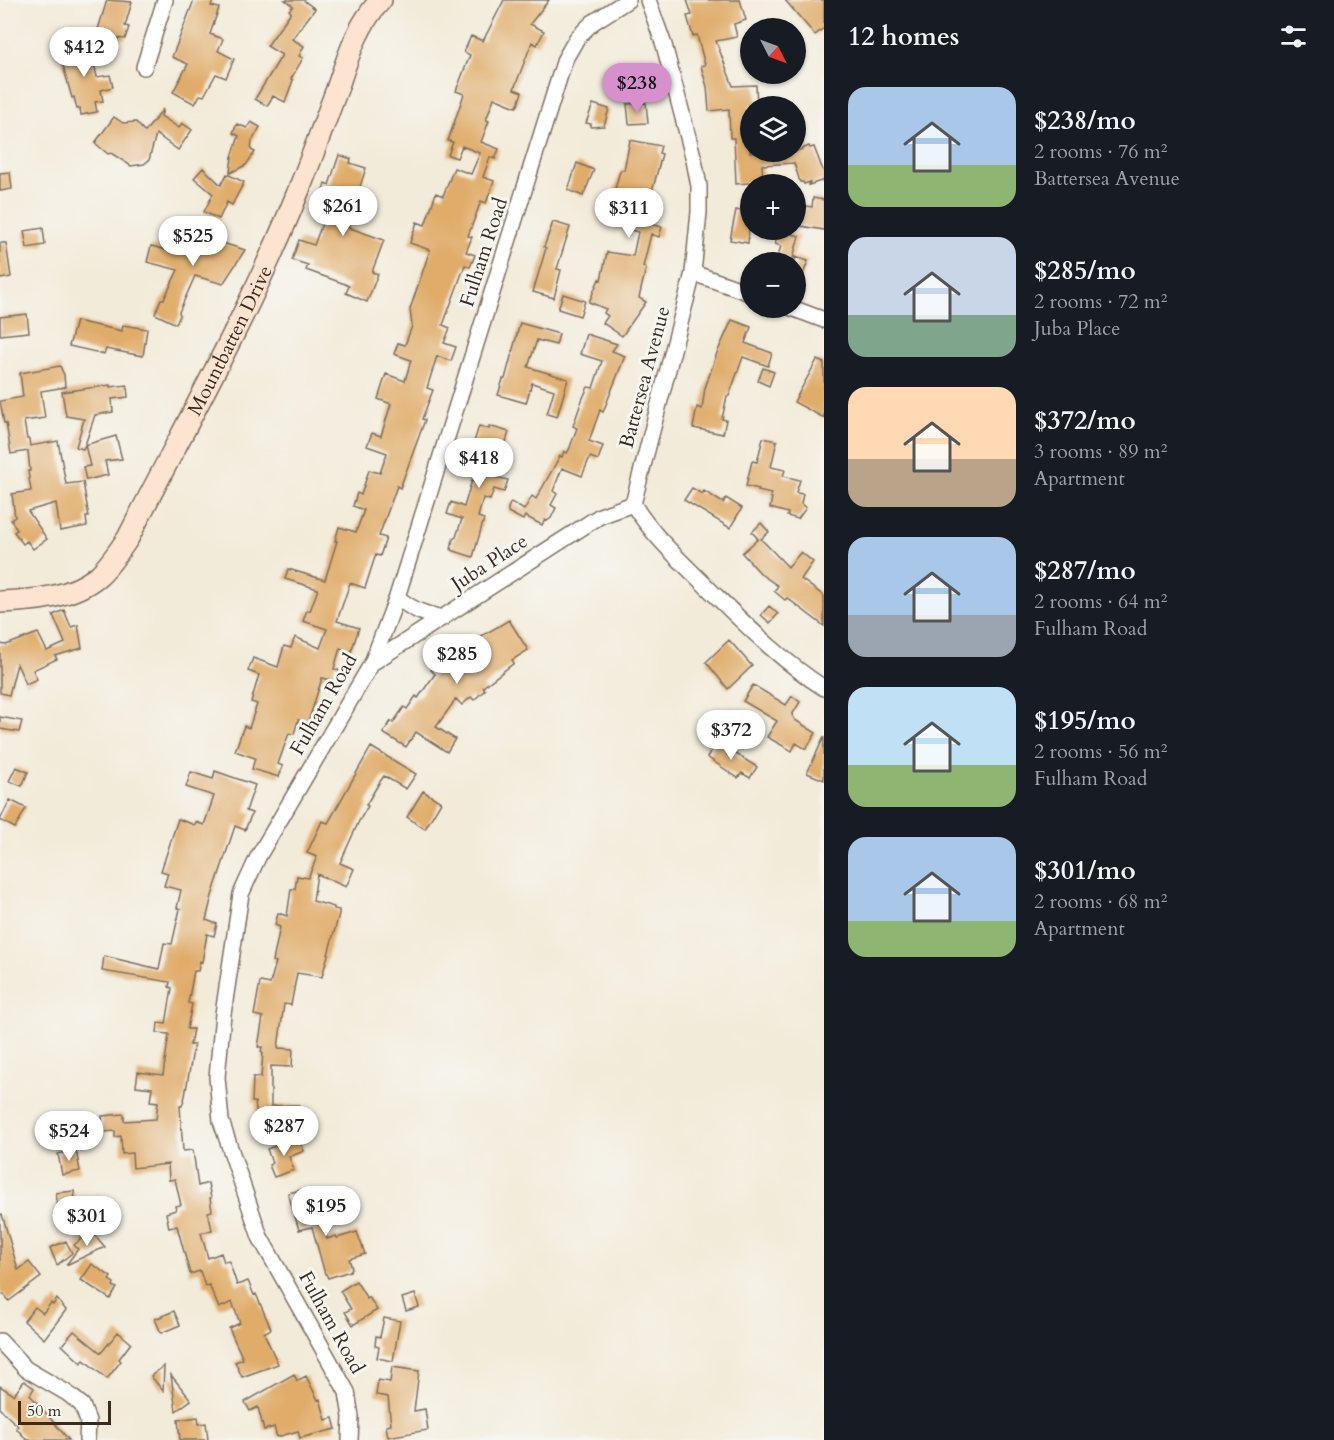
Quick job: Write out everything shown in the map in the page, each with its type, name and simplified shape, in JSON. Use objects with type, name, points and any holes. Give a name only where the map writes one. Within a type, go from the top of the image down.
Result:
[{"type":"main road","name":"Mountbatten Drive","points":[[1,597],[40,599],[88,583],[100,574],[128,538],[265,267],[300,187],[354,42],[373,9],[381,0]]},
{"type":"street","points":[[144,67],[165,0]]},
{"type":"street","name":"Fulham Road","points":[[350,1440],[351,1417],[347,1392],[260,1237],[221,1121],[217,1077],[223,1014],[241,894],[258,857],[372,663],[397,597],[565,59],[577,38],[592,23],[628,0]]},
{"type":"street","name":"Battersea Avenue","points":[[633,504],[693,273],[699,212],[699,186],[664,45],[648,0]]},
{"type":"street","points":[[693,273],[740,289]]},
{"type":"street","points":[[806,313],[824,320]]},
{"type":"street","points":[[633,504],[645,523],[665,546],[765,644],[802,674],[824,688]]},
{"type":"street","name":"Juba Place","points":[[372,663],[600,516],[633,504]]},
{"type":"street","points":[[397,597],[413,610],[443,618]]},
{"type":"street","points":[[0,1341],[26,1369],[67,1393],[82,1405],[88,1421],[87,1440]]},
{"type":"building","points":[[107,0],[132,2],[125,26],[129,27],[125,39],[118,38],[114,54],[92,49]]},
{"type":"building","points":[[194,0],[213,0],[211,6],[219,8],[210,34],[223,39],[218,51],[234,59],[226,78],[216,74],[204,96],[200,95],[195,104],[173,92],[188,64],[172,57]]},
{"type":"building","points":[[285,0],[303,0],[315,9],[292,39],[304,46],[299,56],[303,58],[291,79],[293,80],[285,102],[273,96],[267,106],[255,99],[282,55],[267,46],[291,12],[289,10],[293,6]]},
{"type":"building","points":[[504,0],[549,0],[530,24],[544,31],[537,45],[532,42],[514,89],[522,92],[518,105],[516,107],[494,98],[486,120],[489,121],[481,142],[499,149],[495,159],[490,157],[483,177],[494,181],[486,203],[481,201],[468,236],[472,237],[466,252],[475,255],[470,267],[465,265],[443,325],[450,328],[444,343],[456,347],[451,361],[437,356],[427,388],[433,390],[422,419],[425,420],[400,488],[397,486],[379,536],[386,538],[380,556],[376,555],[365,588],[350,583],[337,621],[359,628],[351,652],[340,648],[334,669],[339,670],[336,681],[322,678],[308,723],[298,720],[294,734],[289,733],[278,764],[283,766],[279,777],[252,769],[255,758],[235,751],[244,726],[249,728],[257,704],[251,702],[259,675],[248,671],[253,658],[278,667],[284,646],[291,648],[295,637],[320,648],[327,629],[303,621],[307,610],[310,611],[318,589],[285,579],[288,569],[325,580],[339,527],[356,532],[364,510],[353,506],[357,493],[361,495],[369,470],[380,473],[387,453],[367,446],[372,433],[381,436],[391,404],[378,399],[386,374],[405,381],[411,360],[394,354],[398,343],[405,345],[412,326],[410,309],[430,250],[410,243],[417,222],[425,225],[436,193],[443,196],[454,168],[471,174],[480,153],[462,146],[457,158],[448,155],[453,142],[448,141],[464,94],[456,91],[470,55],[464,52],[471,36],[483,41]]},
{"type":"building","points":[[687,0],[740,0],[745,18],[740,18],[740,22],[734,24],[737,37],[716,41],[733,86],[756,85],[757,96],[740,96],[740,162],[806,162],[806,147],[814,147],[824,173],[824,180],[809,185],[810,182],[806,183],[806,174],[797,174],[794,163],[762,165],[763,174],[740,174],[740,184],[736,184],[734,138],[730,138],[729,109],[709,111],[707,87],[701,66],[705,65],[697,35],[693,36],[687,16],[692,15]]},
{"type":"building","points":[[785,0],[824,0],[824,28],[815,35],[806,24],[806,18],[800,18]]},
{"type":"building","points":[[90,45],[97,77],[110,75],[113,87],[101,90],[103,101],[95,102],[97,112],[81,115],[80,108],[77,109],[74,97],[72,98],[59,51]]},
{"type":"building","points":[[646,103],[648,123],[629,124],[627,104]]},
{"type":"building","points":[[593,104],[609,109],[604,126],[591,127],[591,124],[586,123]]},
{"type":"building","points":[[163,109],[161,116],[179,128],[182,123],[192,130],[178,150],[156,134],[149,160],[144,164],[131,166],[111,153],[108,154],[95,143],[114,117],[123,123],[136,122],[145,132]]},
{"type":"building","points":[[251,122],[260,127],[252,141],[251,150],[255,152],[246,165],[230,173],[232,157],[239,136],[233,133],[237,124],[247,128]]},
{"type":"building","points":[[630,140],[661,146],[659,153],[662,154],[651,196],[647,195],[641,215],[644,215],[643,222],[662,227],[659,237],[651,234],[643,267],[646,268],[639,298],[646,302],[622,336],[603,323],[608,316],[604,313],[606,309],[589,302],[599,279],[601,280],[607,252],[633,256],[638,232],[622,228],[623,224],[607,220],[619,174],[621,170],[624,170]]},
{"type":"building","points":[[339,155],[351,159],[350,163],[366,168],[347,227],[384,240],[372,272],[378,274],[367,302],[346,293],[349,286],[306,270],[308,265],[292,260],[299,240],[314,245],[331,200],[321,196],[325,183],[329,185]]},
{"type":"building","points":[[577,163],[594,170],[583,196],[568,190]]},
{"type":"building","points":[[203,168],[221,185],[227,174],[244,182],[232,205],[227,202],[219,219],[204,212],[213,194],[194,178]]},
{"type":"building","points":[[10,172],[12,189],[0,191],[0,173]]},
{"type":"building","points":[[813,198],[824,200],[824,230],[806,227],[806,206],[812,207]]},
{"type":"building","points":[[736,210],[740,211],[740,240],[748,240],[748,243],[730,240]]},
{"type":"building","points":[[553,222],[570,227],[557,269],[561,270],[554,298],[533,292]]},
{"type":"building","points":[[188,226],[201,231],[200,236],[245,250],[223,284],[195,276],[176,324],[155,314],[178,270],[147,262],[151,246],[177,253],[183,230]]},
{"type":"building","points":[[43,228],[45,245],[27,248],[24,231]]},
{"type":"building","points":[[776,240],[798,240],[795,252],[779,252],[781,246],[775,244]]},
{"type":"building","points":[[0,243],[6,243],[11,277],[0,279]]},
{"type":"building","points":[[563,294],[585,301],[580,316],[558,309]]},
{"type":"building","points":[[27,314],[29,332],[0,335],[0,317]]},
{"type":"building","points":[[732,320],[751,327],[745,343],[772,353],[768,366],[743,357],[729,396],[727,396],[722,419],[726,420],[723,434],[693,428],[697,407],[702,409],[705,388]]},
{"type":"building","points":[[76,321],[122,331],[123,325],[147,329],[143,356],[106,349],[104,354],[69,346]]},
{"type":"building","points":[[520,323],[559,334],[556,345],[537,340],[528,367],[568,379],[557,417],[547,414],[554,390],[532,383],[526,403],[498,395],[503,379],[505,379]]},
{"type":"building","points":[[586,334],[617,344],[612,351],[625,356],[603,412],[600,410],[589,441],[603,446],[598,460],[590,457],[582,476],[562,468],[553,491],[557,494],[551,505],[556,508],[551,518],[545,520],[542,525],[525,516],[523,520],[508,512],[511,502],[524,510],[532,496],[536,499],[560,456],[562,457],[564,451],[567,453],[569,450],[577,428],[573,426],[582,400],[588,387],[593,388],[602,361],[580,354]]},
{"type":"building","points":[[817,360],[824,363],[824,418],[794,402]]},
{"type":"building","points":[[60,366],[64,375],[65,387],[41,391],[45,418],[24,421],[27,439],[29,439],[30,446],[58,441],[66,484],[83,482],[89,517],[86,517],[87,526],[60,531],[56,503],[28,511],[47,539],[33,549],[27,541],[23,544],[14,532],[17,530],[11,520],[15,517],[12,494],[31,491],[28,451],[11,454],[0,401],[23,397],[20,373]]},
{"type":"building","points":[[763,368],[774,372],[769,386],[758,381]]},
{"type":"building","points":[[110,385],[110,387],[127,385],[128,397],[112,399],[113,412],[95,415],[83,449],[76,447],[84,419],[66,416],[62,392]]},
{"type":"building","points":[[479,426],[489,429],[489,426],[509,432],[502,455],[488,451],[498,468],[495,477],[508,480],[504,492],[494,489],[490,500],[483,498],[478,517],[484,519],[473,557],[451,550],[462,519],[447,514],[451,502],[464,507],[472,480],[475,481],[481,459],[470,455]]},
{"type":"building","points":[[116,436],[122,459],[105,461],[108,475],[86,480],[83,467],[90,466],[85,445]]},
{"type":"building","points":[[763,438],[777,441],[771,467],[785,470],[783,476],[800,480],[796,493],[803,494],[801,504],[806,508],[798,519],[787,516],[788,513],[770,508],[771,494],[746,486],[752,461],[757,462]]},
{"type":"building","points":[[692,488],[702,494],[704,491],[723,503],[726,498],[742,508],[730,528],[684,500]]},
{"type":"building","points":[[761,523],[769,532],[761,539],[788,567],[801,552],[813,562],[801,579],[824,596],[824,626],[774,591],[778,586],[762,575],[742,553],[758,539],[752,532]]},
{"type":"building","points":[[769,606],[778,614],[770,623],[761,615]]},
{"type":"building","points":[[64,610],[71,627],[78,625],[82,648],[55,656],[57,659],[33,670],[37,679],[26,684],[17,664],[9,695],[0,693],[0,644],[6,645],[38,633],[47,651],[65,643],[53,615]]},
{"type":"building","points":[[509,620],[528,650],[512,660],[514,663],[483,687],[485,690],[474,700],[471,697],[462,705],[456,699],[436,727],[455,739],[447,752],[416,732],[406,747],[383,733],[404,707],[407,709],[416,696],[418,698],[435,674],[431,670],[446,656],[450,661],[478,638]]},
{"type":"building","points":[[729,640],[752,666],[728,689],[706,662]]},
{"type":"building","points":[[753,685],[786,705],[792,696],[800,702],[792,715],[795,720],[816,733],[806,749],[796,743],[792,751],[767,737],[777,721],[743,701]]},
{"type":"building","points":[[0,717],[22,721],[19,732],[0,729]]},
{"type":"building","points":[[824,737],[824,780],[807,773]]},
{"type":"building","points":[[717,742],[757,767],[750,778],[742,773],[738,778],[707,757]]},
{"type":"building","points":[[371,747],[416,774],[406,789],[384,776],[379,783],[366,805],[368,806],[340,863],[354,869],[346,887],[317,874],[313,901],[334,907],[339,910],[339,914],[322,977],[297,973],[291,1005],[284,1004],[278,1048],[293,1049],[292,1067],[271,1066],[271,1106],[299,1105],[301,1126],[259,1133],[255,1102],[252,1102],[253,1077],[261,1077],[263,1053],[261,1052],[262,1047],[258,1047],[263,1017],[254,1015],[260,982],[270,984],[276,962],[273,961],[280,927],[275,925],[278,913],[287,916],[291,889],[295,889],[297,876],[308,878],[317,857],[307,853],[322,821],[328,823]]},
{"type":"building","points":[[16,767],[28,772],[22,786],[9,781]]},
{"type":"building","points":[[215,771],[255,785],[246,811],[252,813],[245,830],[235,826],[212,896],[206,920],[217,924],[214,936],[207,934],[202,962],[200,961],[198,971],[194,971],[188,1003],[192,1004],[187,1029],[193,1029],[190,1045],[194,1045],[185,1096],[180,1106],[183,1151],[193,1150],[198,1186],[208,1183],[211,1198],[212,1211],[208,1212],[212,1230],[201,1233],[208,1258],[221,1253],[224,1262],[229,1261],[237,1285],[248,1281],[271,1329],[264,1333],[278,1364],[242,1377],[235,1362],[243,1359],[229,1328],[240,1323],[232,1302],[219,1308],[209,1285],[205,1286],[200,1271],[190,1274],[177,1226],[169,1228],[166,1213],[176,1210],[175,1206],[181,1205],[175,1179],[169,1180],[168,1164],[133,1168],[132,1153],[122,1154],[121,1136],[115,1137],[115,1131],[103,1132],[102,1116],[124,1114],[124,1121],[156,1119],[158,1102],[150,1101],[152,1088],[136,1086],[138,1072],[163,1075],[169,1034],[157,1033],[158,1023],[166,1024],[172,988],[169,987],[170,982],[102,971],[104,956],[159,969],[164,943],[172,944],[180,909],[177,908],[181,890],[164,886],[168,873],[161,871],[178,819],[195,825],[196,822],[204,825],[214,796],[186,787],[191,772],[213,779]]},
{"type":"building","points":[[423,791],[441,802],[425,829],[407,817]]},
{"type":"building","points":[[10,800],[26,808],[15,828],[0,820]]},
{"type":"building","points":[[299,1138],[304,1151],[289,1157],[294,1170],[274,1177],[269,1165],[272,1163],[267,1149]]},
{"type":"building","points":[[76,1150],[80,1171],[62,1175],[58,1154]]},
{"type":"building","points":[[301,1190],[304,1198],[315,1195],[327,1239],[357,1232],[365,1254],[349,1259],[352,1268],[350,1271],[328,1278],[325,1274],[312,1227],[299,1230],[288,1193]]},
{"type":"building","points":[[74,1191],[77,1216],[59,1218],[56,1193]]},
{"type":"building","points":[[2,1214],[18,1270],[29,1262],[41,1277],[9,1301],[4,1294],[0,1295],[0,1215]]},
{"type":"building","points":[[93,1233],[105,1247],[66,1265],[78,1249],[74,1245],[86,1235],[88,1237]]},
{"type":"building","points":[[66,1241],[72,1253],[57,1265],[50,1248]]},
{"type":"building","points":[[92,1264],[111,1277],[109,1280],[117,1288],[110,1299],[81,1280]]},
{"type":"building","points":[[356,1281],[377,1310],[353,1325],[345,1312],[351,1309],[340,1291]]},
{"type":"building","points":[[415,1294],[419,1307],[406,1311],[402,1298]]},
{"type":"building","points":[[57,1299],[66,1310],[44,1339],[24,1321],[35,1307],[43,1313]]},
{"type":"building","points":[[174,1311],[180,1325],[161,1333],[155,1319]]},
{"type":"building","points":[[384,1318],[400,1321],[393,1361],[377,1358],[379,1347],[375,1346],[376,1336],[380,1337]]},
{"type":"building","points":[[74,1331],[101,1353],[118,1332],[131,1343],[107,1379],[84,1360],[81,1363],[62,1345]]},
{"type":"building","points":[[164,1366],[163,1391],[151,1376]]},
{"type":"building","points":[[392,1367],[419,1371],[414,1411],[425,1409],[428,1430],[388,1437],[386,1426],[391,1425],[388,1397],[376,1395],[378,1380],[390,1382]]},
{"type":"building","points":[[294,1374],[297,1381],[306,1376],[318,1400],[320,1399],[326,1420],[333,1418],[336,1429],[300,1438],[298,1431],[277,1437],[274,1427],[264,1430],[258,1407],[250,1411],[245,1402]]},
{"type":"building","points":[[171,1375],[191,1400],[176,1411]]},
{"type":"building","points":[[24,1381],[34,1388],[30,1395],[69,1440],[27,1440],[16,1428],[18,1426],[0,1409],[0,1386],[14,1395]]},
{"type":"building","points":[[198,1417],[199,1424],[206,1423],[208,1440],[180,1440],[178,1420]]}]
